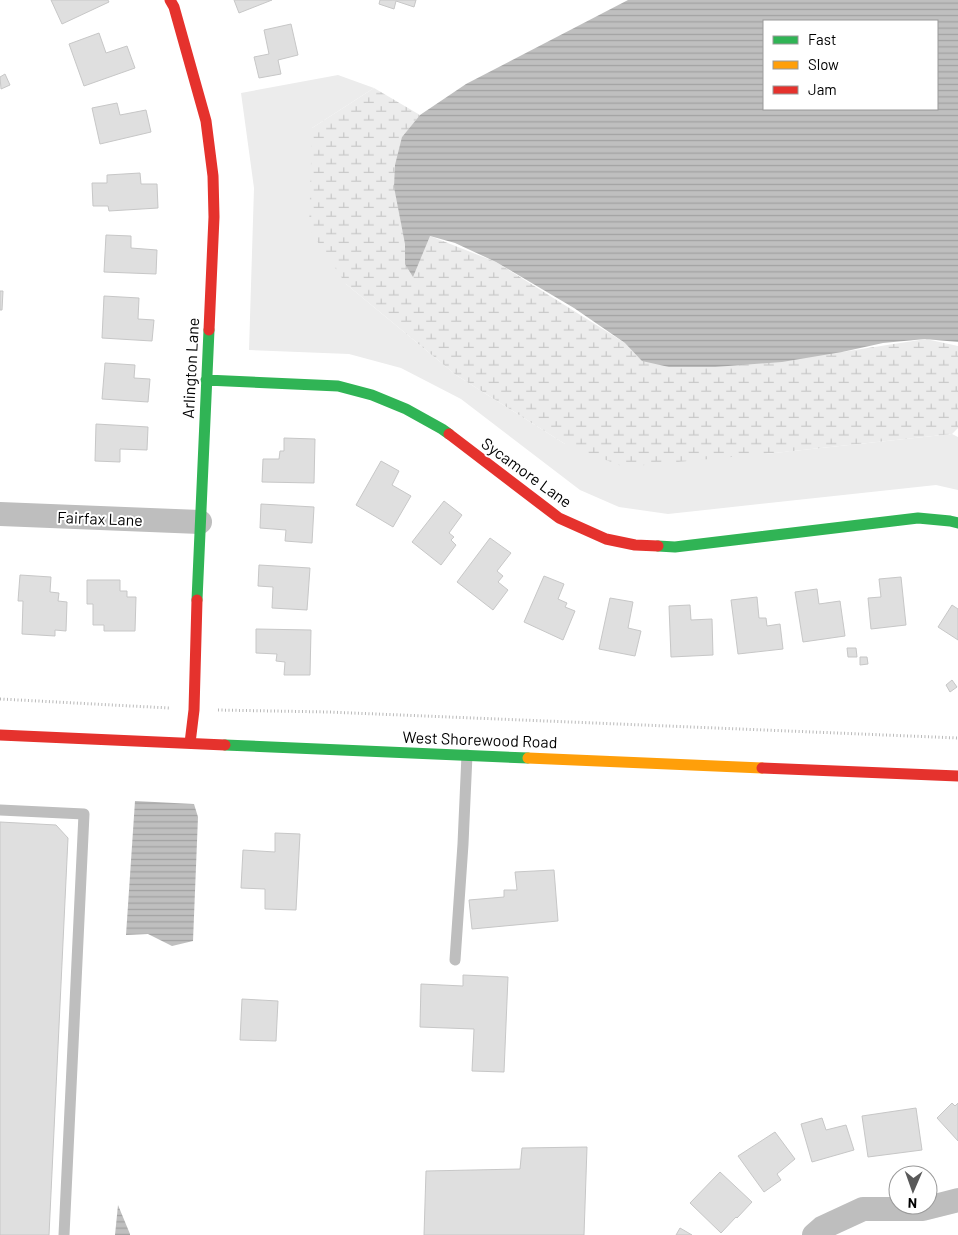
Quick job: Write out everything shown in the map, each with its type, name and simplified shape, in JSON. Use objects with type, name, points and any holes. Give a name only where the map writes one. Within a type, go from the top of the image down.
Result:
[{"type":"street","name":"Arlington Lane","points":[[170,0],[174,7],[206,121],[213,176],[214,217],[200,522],[194,710],[190,743]]},
{"type":"street","name":"Sycamore Lane","points":[[206,380],[338,386],[372,395],[406,409],[442,429],[559,518],[606,539],[636,545],[675,547],[918,518],[958,523]]},
{"type":"street","name":"Fairfax Lane","points":[[0,514],[200,522]]},
{"type":"street","name":"West Shorewood Road","points":[[0,735],[958,776]]},
{"type":"street","points":[[814,1235],[822,1228],[863,1209],[923,1209],[958,1200]]},
{"type":"lane","points":[[455,960],[467,755]]},
{"type":"lane","points":[[0,810],[84,814],[64,1235]]},
{"type":"path","points":[[0,699],[194,710],[328,712],[958,738]]},
{"type":"green space","points":[[338,75],[374,88],[312,128],[346,284],[456,375],[565,444],[765,454],[952,434],[958,437],[958,490],[936,485],[668,514],[619,507],[580,490],[461,399],[401,368],[349,354],[249,350],[254,188],[241,93]]},
{"type":"green space","points":[[374,88],[420,115],[402,137],[430,236],[496,262],[625,343],[842,352],[926,339],[958,346],[958,428],[952,434],[624,467],[565,444],[456,375],[346,284],[309,229],[312,128]]},
{"type":"shaded area","points":[[628,0],[958,0],[958,342],[925,339],[883,343],[782,362],[715,367],[669,367],[642,361],[625,343],[574,308],[496,262],[455,243],[430,236],[413,277],[405,264],[405,244],[394,187],[395,165],[402,137],[420,115],[466,84]]},
{"type":"shaded area","points":[[135,801],[194,804],[198,817],[193,941],[172,946],[148,934],[126,935]]},
{"type":"shaded area","points":[[118,1205],[130,1234],[130,1235],[115,1235]]},
{"type":"building","points":[[51,0],[108,0],[109,2],[62,24]]},
{"type":"building","points":[[234,0],[272,0],[239,13]]},
{"type":"building","points":[[380,0],[416,0],[414,7],[396,1],[394,9],[379,4]]},
{"type":"building","points":[[291,24],[298,55],[278,60],[281,74],[259,78],[254,57],[269,54],[264,30]]},
{"type":"building","points":[[99,33],[106,53],[127,46],[135,68],[84,86],[69,44]]},
{"type":"building","points":[[5,74],[10,85],[1,89],[0,77]]},
{"type":"building","points":[[117,103],[120,115],[146,110],[151,132],[100,144],[92,108]]},
{"type":"building","points":[[140,173],[141,184],[157,184],[158,208],[109,211],[108,206],[93,206],[92,183],[107,183],[107,175]]},
{"type":"building","points":[[106,235],[131,236],[131,248],[157,250],[156,274],[104,272]]},
{"type":"building","points":[[0,291],[3,291],[2,310],[0,310]]},
{"type":"building","points":[[104,296],[139,298],[138,319],[154,320],[152,341],[102,338]]},
{"type":"building","points":[[105,363],[135,365],[134,378],[150,379],[148,402],[102,399]]},
{"type":"building","points":[[96,424],[148,427],[147,450],[120,449],[120,462],[95,461]]},
{"type":"building","points":[[284,438],[315,439],[314,483],[262,482],[263,459],[279,459],[280,451],[284,451]]},
{"type":"building","points":[[381,461],[399,471],[392,485],[411,496],[393,527],[356,505]]},
{"type":"building","points":[[444,501],[462,515],[449,533],[454,537],[451,540],[456,545],[441,565],[412,542]]},
{"type":"building","points":[[261,504],[314,507],[312,543],[285,541],[286,530],[260,528]]},
{"type":"building","points":[[490,538],[511,553],[497,571],[503,576],[498,582],[508,590],[493,610],[457,582]]},
{"type":"building","points":[[259,565],[310,568],[307,610],[272,608],[273,587],[258,586]]},
{"type":"building","points":[[20,575],[51,577],[50,592],[59,593],[58,601],[67,602],[66,631],[55,630],[55,636],[22,634],[23,601],[18,601]]},
{"type":"building","points":[[544,576],[564,584],[558,599],[567,603],[565,607],[575,611],[563,640],[524,622]]},
{"type":"building","points":[[901,577],[906,625],[871,629],[868,598],[881,597],[879,579]]},
{"type":"building","points":[[87,580],[120,580],[120,591],[127,591],[127,597],[136,597],[135,631],[104,631],[104,625],[93,625],[93,604],[87,604]]},
{"type":"building","points":[[817,589],[819,604],[840,601],[845,636],[803,642],[795,592]]},
{"type":"building","points":[[757,597],[759,618],[766,618],[767,626],[780,624],[783,649],[738,654],[731,600]]},
{"type":"building","points":[[610,598],[633,602],[628,628],[641,631],[635,656],[599,649]]},
{"type":"building","points":[[690,605],[691,620],[712,619],[713,655],[671,657],[669,606]]},
{"type":"building","points":[[952,605],[958,609],[958,640],[938,627]]},
{"type":"building","points":[[256,629],[311,630],[310,675],[284,675],[285,662],[276,661],[277,654],[256,653]]},
{"type":"building","points":[[847,648],[856,648],[857,657],[848,657]]},
{"type":"building","points":[[860,657],[867,657],[868,664],[860,665]]},
{"type":"building","points":[[952,680],[957,687],[950,692],[946,685]]},
{"type":"building","points":[[0,822],[56,825],[68,838],[49,1235],[0,1235]]},
{"type":"building","points":[[275,833],[300,834],[296,910],[265,909],[265,889],[241,888],[243,850],[275,852]]},
{"type":"building","points":[[554,870],[558,921],[472,929],[469,900],[504,897],[504,890],[517,890],[515,872]]},
{"type":"building","points":[[463,975],[508,977],[504,1072],[472,1071],[474,1029],[420,1027],[421,984],[463,986]]},
{"type":"building","points":[[242,999],[278,1001],[276,1041],[240,1040]]},
{"type":"building","points":[[952,1103],[955,1106],[958,1103],[958,1141],[937,1118]]},
{"type":"building","points":[[916,1108],[922,1150],[868,1157],[862,1116]]},
{"type":"building","points":[[822,1118],[826,1130],[846,1125],[854,1150],[812,1162],[801,1124]]},
{"type":"building","points":[[775,1132],[795,1159],[777,1174],[781,1180],[764,1192],[738,1156]]},
{"type":"building","points":[[587,1147],[584,1235],[424,1235],[426,1171],[520,1169],[522,1148]]},
{"type":"building","points":[[720,1172],[752,1202],[721,1233],[690,1203]]},
{"type":"building","points":[[680,1228],[692,1235],[676,1235]]},
{"type":"traffic: fast","points":[[197,600],[209,330]]},
{"type":"traffic: fast","points":[[206,380],[338,386],[372,395],[406,409],[449,434]]},
{"type":"traffic: fast","points":[[658,546],[675,547],[918,518],[958,523]]},
{"type":"traffic: fast","points":[[225,745],[528,758]]},
{"type":"traffic: slow","points":[[528,758],[762,768]]},
{"type":"traffic: jam","points":[[170,0],[174,7],[206,121],[213,176],[214,217],[209,330]]},
{"type":"traffic: jam","points":[[449,434],[559,518],[606,539],[635,545],[658,546]]},
{"type":"traffic: jam","points":[[190,743],[194,710],[197,600]]},
{"type":"traffic: jam","points":[[0,735],[225,745]]},
{"type":"traffic: jam","points":[[762,768],[958,776]]}]
